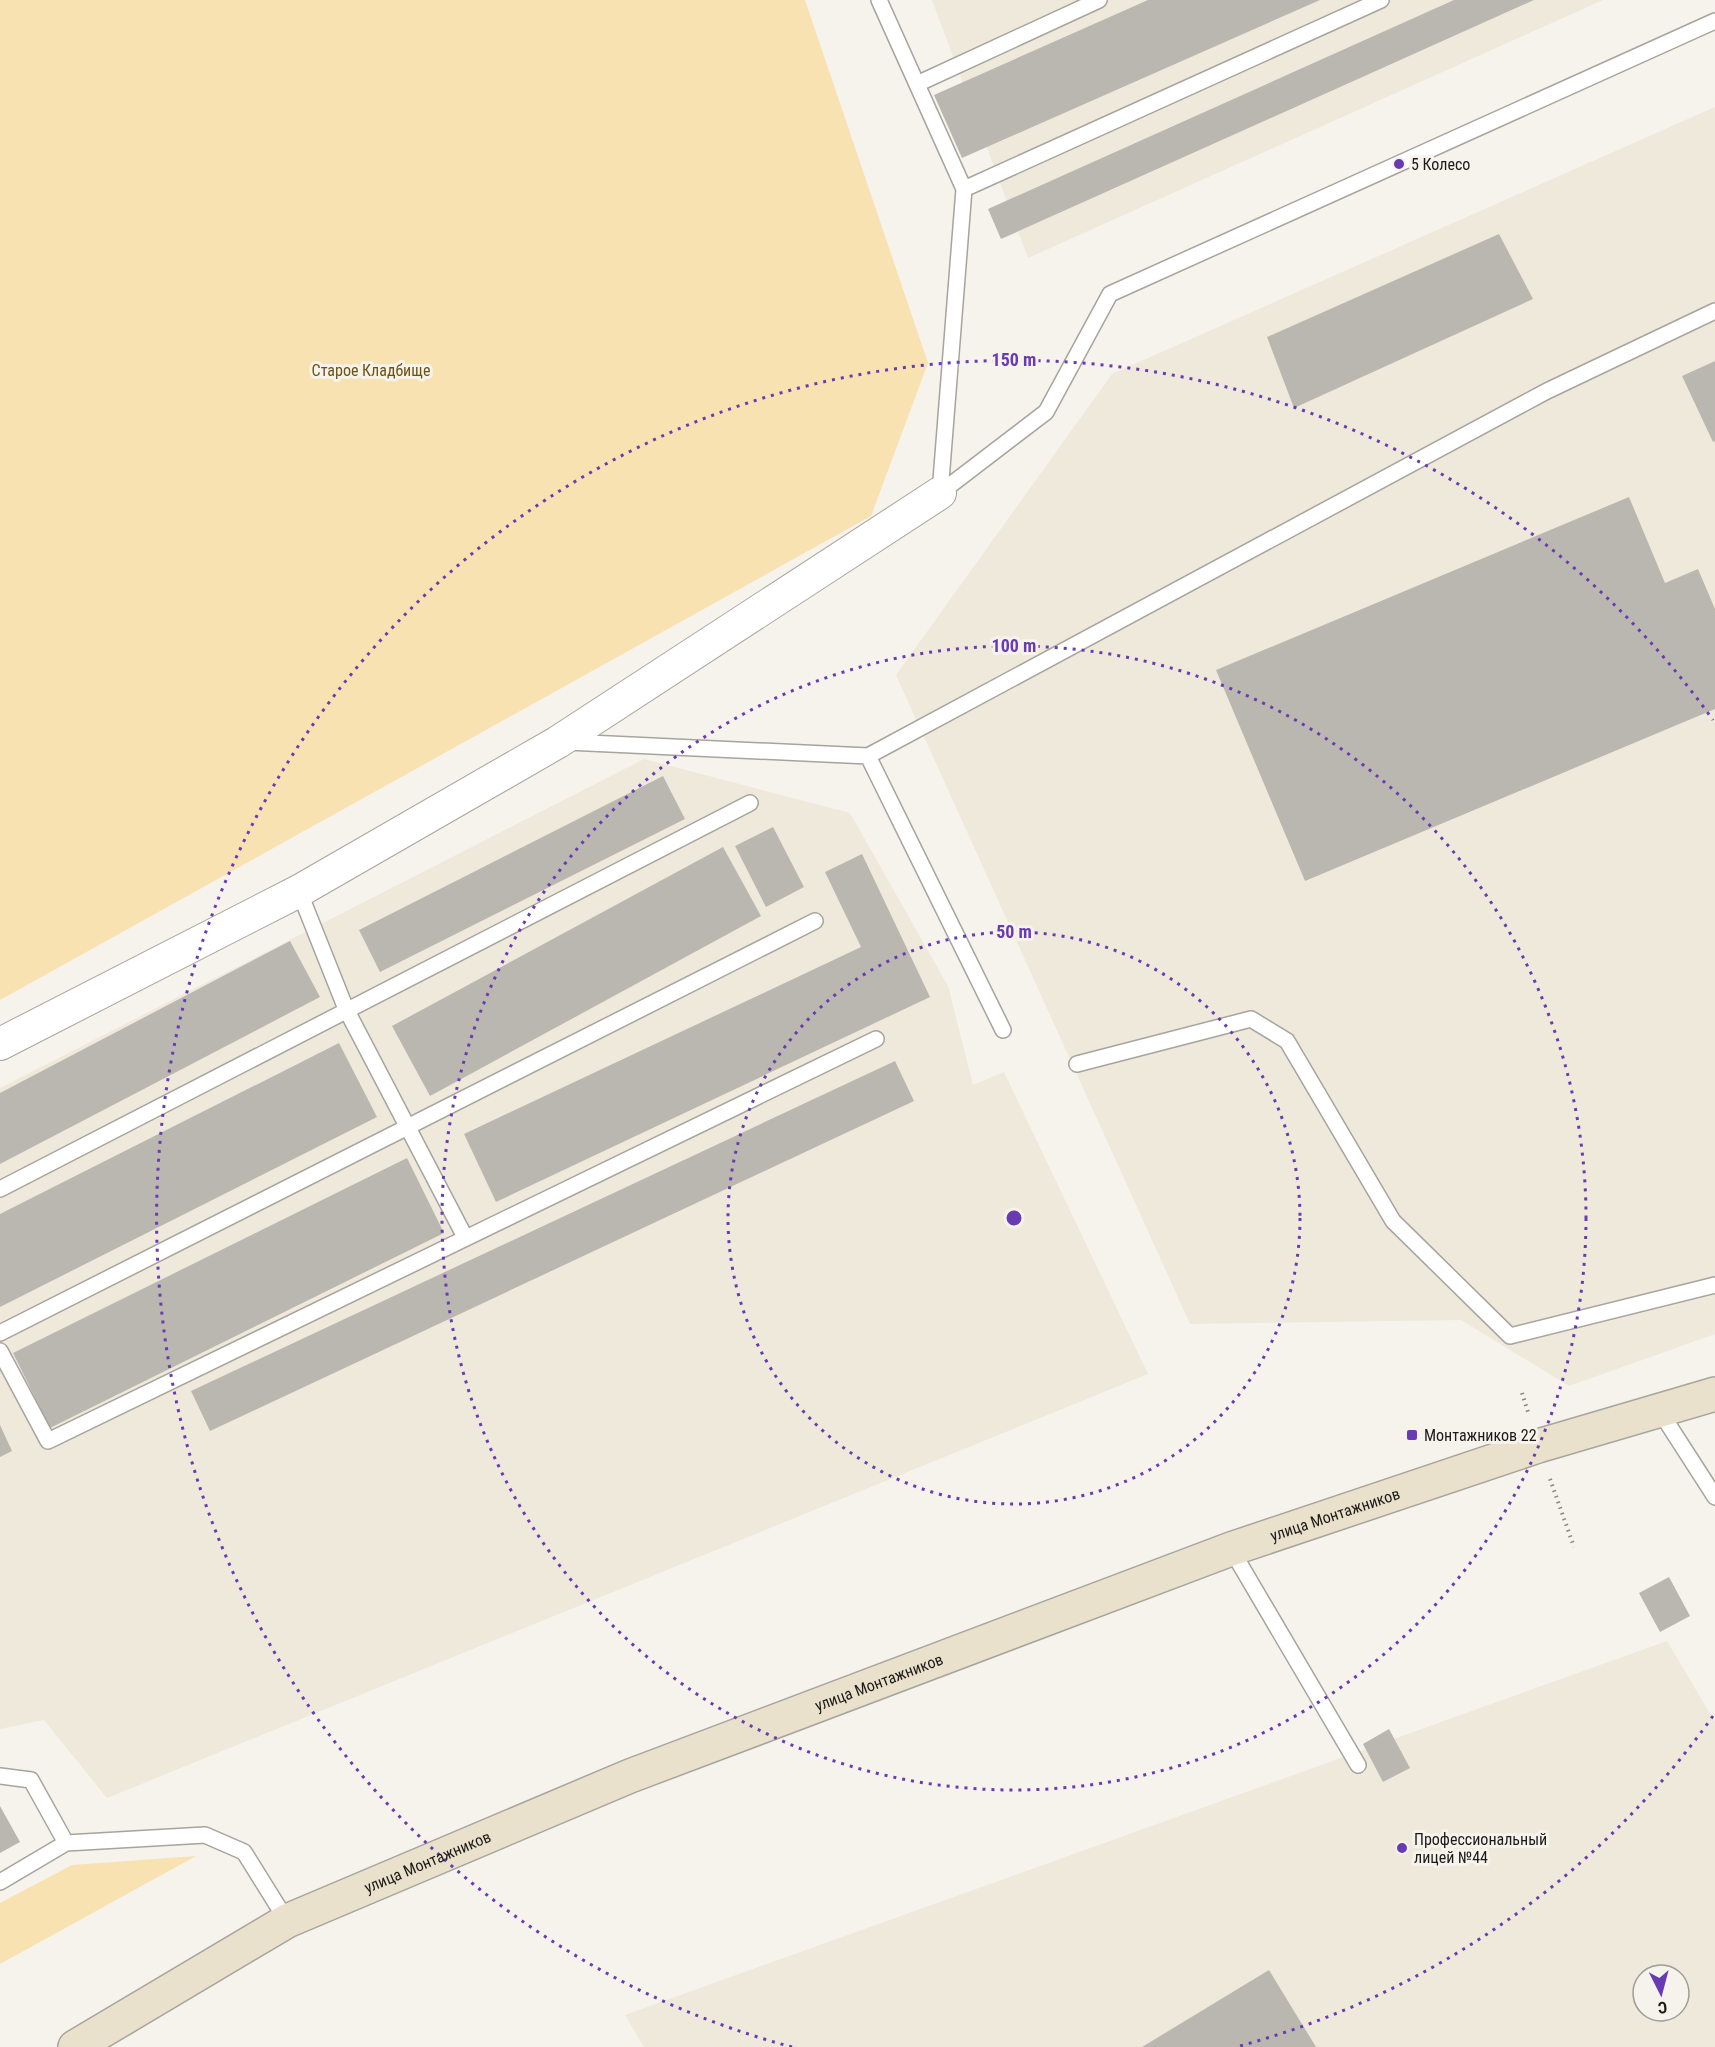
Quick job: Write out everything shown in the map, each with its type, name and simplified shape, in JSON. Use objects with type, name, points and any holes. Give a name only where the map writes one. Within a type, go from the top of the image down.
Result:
[{"type":"street","points":[[0,1044],[299,891],[558,742],[940,493]]},
{"type":"street","name":"улица Монтажников","points":[[75,2047],[287,1921],[630,1776],[1231,1549],[1538,1446],[1715,1394]]},
{"type":"lane","points":[[879,0],[964,189],[940,493]]},
{"type":"lane","points":[[917,84],[1099,0]]},
{"type":"lane","points":[[964,189],[1381,0]]},
{"type":"lane","points":[[940,493],[1046,412],[1110,294],[1715,21]]},
{"type":"lane","points":[[558,742],[868,756],[1547,391],[1715,311]]},
{"type":"lane","points":[[868,756],[1003,1030]]},
{"type":"lane","points":[[0,1189],[750,803]]},
{"type":"lane","points":[[299,891],[346,1009],[465,1237]]},
{"type":"lane","points":[[0,1333],[815,921]]},
{"type":"lane","points":[[1077,1064],[1251,1019],[1287,1041],[1393,1221],[1510,1336],[1715,1285]]},
{"type":"lane","points":[[0,1351],[48,1441],[876,1039]]},
{"type":"lane","points":[[1659,1410],[1715,1497]]},
{"type":"lane","points":[[1231,1549],[1358,1765]]},
{"type":"lane","points":[[0,1776],[31,1780],[66,1843]]},
{"type":"lane","points":[[0,1882],[66,1843],[205,1835],[243,1852],[287,1921]]},
{"type":"shaded area","points":[[932,0],[1603,0],[1028,258]]},
{"type":"shaded area","points":[[1715,107],[1715,1334],[1569,1386],[1461,1320],[1190,1324],[896,675],[1112,374]]},
{"type":"shaded area","points":[[644,759],[850,813],[948,986],[973,1085],[1004,1072],[1148,1374],[107,1798],[44,1720],[0,1729],[0,1088]]},
{"type":"shaded area","name":"Профессиональный лицей №44","points":[[1667,1641],[1715,1722],[1715,2047],[644,2047],[625,2015]]},
{"type":"green space","name":"Старое Кладбище","points":[[0,0],[805,0],[928,363],[871,516],[0,1000]]},
{"type":"green space","points":[[196,1856],[0,1964],[0,1903],[72,1865]]},
{"type":"building","points":[[1148,0],[1320,0],[962,158],[934,95]]},
{"type":"building","points":[[1454,0],[1534,0],[1001,239],[988,209]]},
{"type":"building","points":[[1499,234],[1533,299],[1294,408],[1267,337]]},
{"type":"building","points":[[1715,361],[1715,441],[1713,442],[1682,376]]},
{"type":"building","points":[[1629,497],[1665,583],[1698,569],[1715,609],[1715,709],[1305,881],[1216,670]]},
{"type":"building","points":[[663,776],[685,819],[380,972],[359,930]]},
{"type":"building","points":[[773,827],[804,887],[766,907],[735,846]]},
{"type":"building","points":[[723,847],[761,916],[430,1096],[392,1026]]},
{"type":"building","points":[[862,854],[930,997],[496,1202],[464,1134],[861,947],[825,872]]},
{"type":"building","points":[[290,941],[320,997],[0,1164],[0,1093]]},
{"type":"building","points":[[339,1043],[377,1117],[0,1307],[0,1214]]},
{"type":"building","points":[[895,1061],[914,1101],[210,1431],[191,1391]]},
{"type":"building","points":[[407,1158],[444,1233],[50,1428],[13,1353]]},
{"type":"building","points":[[0,1425],[12,1451],[0,1457]]},
{"type":"building","points":[[1669,1577],[1690,1616],[1660,1632],[1639,1593]]},
{"type":"building","points":[[1389,1729],[1410,1768],[1383,1782],[1363,1744]]},
{"type":"building","points":[[0,1806],[20,1842],[0,1853]]},
{"type":"building","points":[[1269,1970],[1316,2047],[1142,2047]]},
{"type":"place","name":"5 Колесо","points":[[1399,164]]},
{"type":"place","name":"Монтажников 22","points":[[1412,1435]]},
{"type":"place","name":"Профессиональный лицей №44","points":[[1402,1848]]}]
